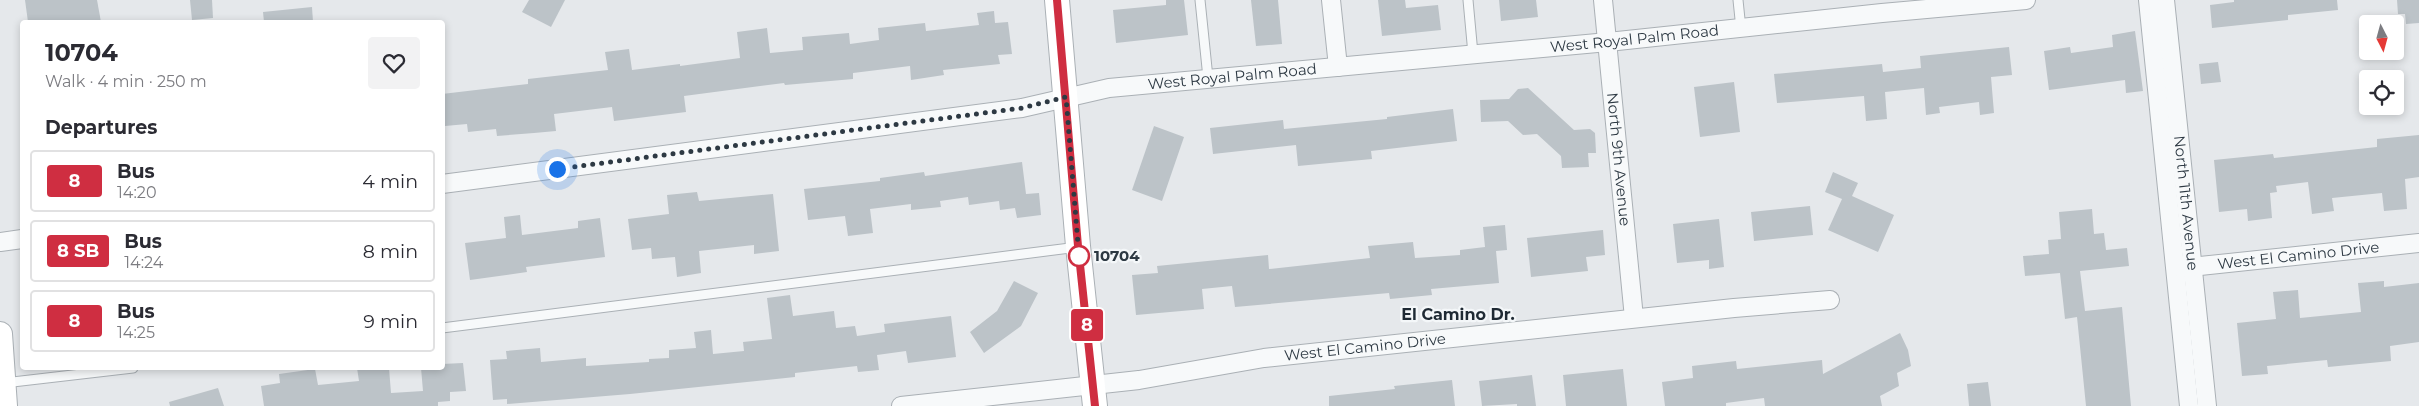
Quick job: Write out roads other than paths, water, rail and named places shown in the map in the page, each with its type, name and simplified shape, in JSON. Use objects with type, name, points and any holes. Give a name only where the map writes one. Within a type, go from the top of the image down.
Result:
[{"type":"main road","points":[[1057,0],[1078,246],[1094,395]]},
{"type":"main road","points":[[0,334],[3,394]]},
{"type":"street","points":[[1331,0],[1338,67]]},
{"type":"street","name":"North 9th Avenue","points":[[1604,0],[1634,318]]},
{"type":"street","name":"West Royal Palm Road","points":[[445,184],[1022,108],[1109,88],[1741,29],[1882,6],[2020,0]]},
{"type":"street","name":"North 11th Avenue","points":[[2148,0],[2184,268],[2207,406]]},
{"type":"street","name":"North 11th Avenue","points":[[2165,0],[2184,268],[2189,406]]},
{"type":"street","points":[[0,242],[20,239]]},
{"type":"street","name":"West El Camino Drive","points":[[2184,268],[2419,243]]},
{"type":"street","name":"West El Camino Drive","points":[[901,406],[1094,395],[1139,380],[1264,358],[1634,318],[1830,300]]},
{"type":"lane","points":[[1200,0],[1208,78]]},
{"type":"lane","points":[[1468,0],[1473,54]]},
{"type":"lane","points":[[1738,0],[1741,29]]},
{"type":"lane","points":[[445,328],[1078,246]]},
{"type":"lane","points":[[3,394],[122,370]]},
{"type":"place","name":"10704","points":[[1079,256]]},
{"type":"district","name":"El Camino Dr.","points":[[1458,314]]}]
